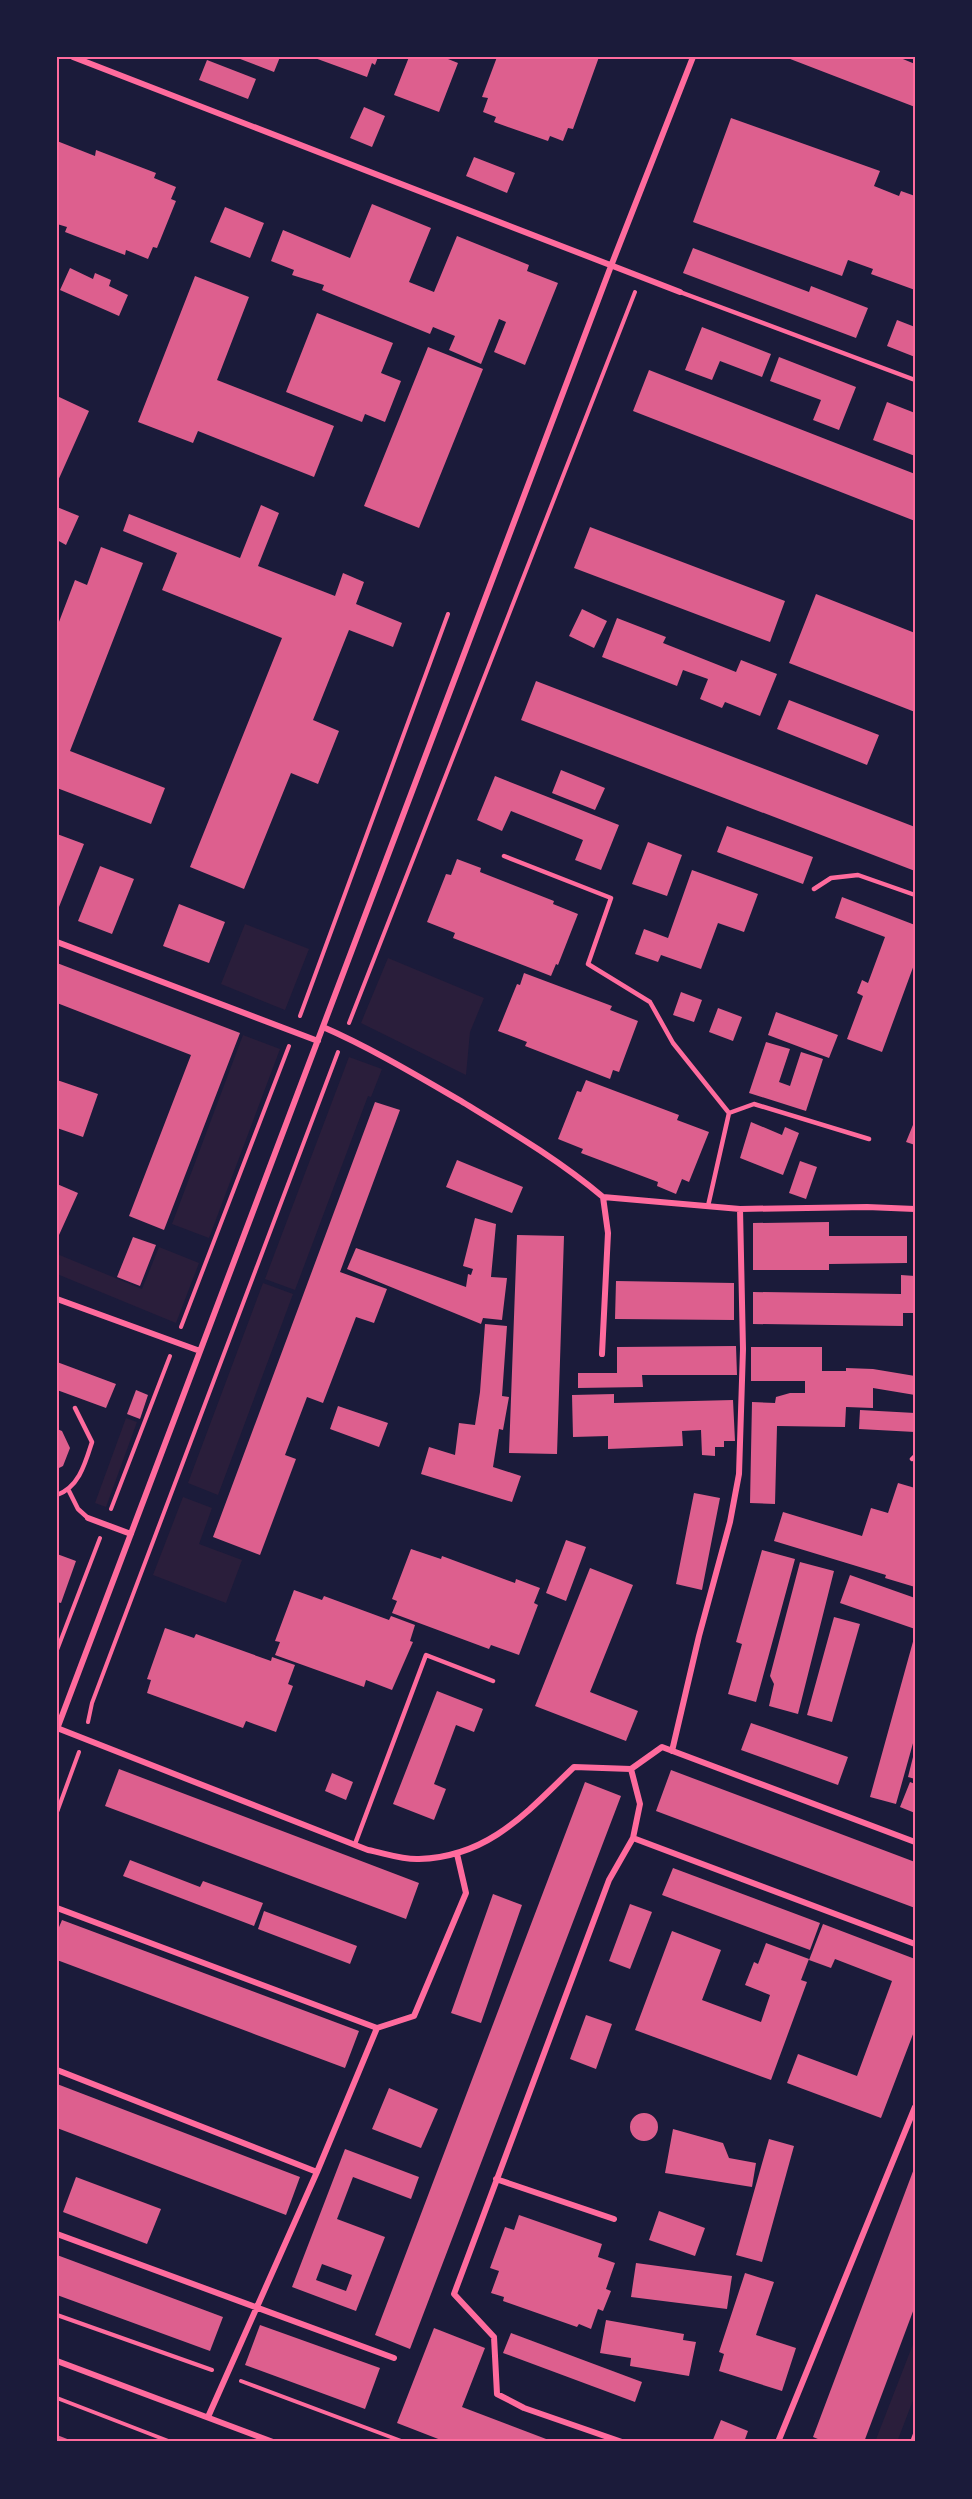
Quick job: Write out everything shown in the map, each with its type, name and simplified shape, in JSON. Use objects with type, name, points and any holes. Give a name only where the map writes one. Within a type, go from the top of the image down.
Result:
[{"type":"street","points":[[73,57],[680,292]]},
{"type":"street","points":[[693,57],[611,266],[57,1728],[368,1850],[417,1860],[457,1854],[487,1841],[514,1824],[574,1767],[631,1769],[662,1747],[915,1842]]},
{"type":"street","points":[[57,942],[318,1041]]},
{"type":"street","points":[[323,1028],[361,1044],[515,1133],[575,1173],[603,1197],[740,1209],[867,1207],[915,1209]]},
{"type":"street","points":[[602,1354],[608,1233],[603,1197]]},
{"type":"street","points":[[672,1751],[699,1636],[730,1522],[739,1474],[743,1349],[740,1209]]},
{"type":"street","points":[[57,1299],[200,1351]]},
{"type":"street","points":[[88,1518],[131,1534]]},
{"type":"street","points":[[622,2442],[524,2408],[497,2394],[494,2337],[454,2294],[609,1880],[633,1838],[640,1804],[631,1769]]},
{"type":"street","points":[[633,1838],[915,1944]]},
{"type":"street","points":[[57,1908],[377,2028],[414,2016],[466,1893],[457,1854]]},
{"type":"street","points":[[208,2417],[317,2172],[377,2028]]},
{"type":"street","points":[[57,2070],[317,2172]]},
{"type":"street","points":[[778,2442],[915,2107]]},
{"type":"street","points":[[496,2179],[614,2219]]},
{"type":"street","points":[[57,2234],[394,2358]]},
{"type":"street","points":[[57,2361],[273,2442]]},
{"type":"lane","points":[[680,292],[915,380]]},
{"type":"lane","points":[[504,856],[611,898],[588,964],[650,1002],[673,1043],[729,1113]]},
{"type":"lane","points":[[814,889],[831,878],[858,875],[915,895]]},
{"type":"lane","points":[[729,1113],[754,1104],[869,1139]]},
{"type":"lane","points":[[708,1206],[729,1113]]},
{"type":"lane","points":[[57,1496],[69,1491],[84,1468],[92,1442],[75,1408]]},
{"type":"lane","points":[[69,1491],[78,1509],[88,1518]]},
{"type":"lane","points":[[355,1844],[426,1655],[493,1681]]},
{"type":"path","points":[[57,1650],[294,1032],[447,614]]},
{"type":"path","points":[[57,2398],[171,2442]]},
{"type":"path","points":[[912,2442],[915,2434]]},
{"type":"shaded area","points":[[245,924],[309,949],[285,1010],[221,984]]},
{"type":"shaded area","points":[[388,958],[484,998],[470,1032],[466,1075],[361,1023]]},
{"type":"shaded area","points":[[243,1035],[280,1049],[209,1238],[172,1224]]},
{"type":"shaded area","points":[[349,1057],[382,1069],[371,1097],[368,1096],[295,1290],[265,1279]]},
{"type":"shaded area","points":[[159,1247],[199,1263],[176,1323],[57,1274],[57,1254],[142,1289]]},
{"type":"shaded area","points":[[263,1283],[293,1294],[218,1495],[188,1483]]},
{"type":"shaded area","points":[[126,1418],[137,1422],[106,1507],[95,1503]]},
{"type":"shaded area","points":[[183,1497],[212,1508],[199,1544],[242,1560],[226,1603],[153,1575]]},
{"type":"shaded area","points":[[915,2339],[915,2395],[897,2442],[875,2442]]},
{"type":"building","points":[[235,57],[280,57],[274,72]]},
{"type":"building","points":[[312,57],[378,57],[375,65],[372,63],[367,77]]},
{"type":"building","points":[[409,57],[443,57],[458,63],[439,112],[394,95]]},
{"type":"building","points":[[497,57],[599,57],[573,129],[568,128],[563,141],[550,136],[548,141],[494,122],[496,117],[483,112],[488,98],[482,97]]},
{"type":"building","points":[[785,57],[898,57],[915,64],[915,107]]},
{"type":"building","points":[[207,60],[256,79],[248,99],[199,80]]},
{"type":"building","points":[[364,107],[385,116],[372,147],[350,138]]},
{"type":"building","points":[[731,118],[880,171],[874,186],[899,196],[901,191],[915,196],[915,290],[871,274],[873,269],[848,260],[842,276],[693,222]]},
{"type":"building","points":[[57,141],[95,156],[96,150],[156,173],[154,178],[176,187],[171,199],[176,201],[157,248],[153,247],[148,259],[126,250],[125,255],[65,232],[67,227],[57,224]]},
{"type":"building","points":[[474,157],[515,173],[507,193],[466,176]]},
{"type":"building","points":[[372,204],[431,228],[409,282],[434,292],[457,236],[529,265],[527,271],[558,283],[525,365],[494,352],[506,322],[499,319],[481,364],[449,350],[455,336],[433,327],[430,334],[322,290],[324,285],[292,275],[294,270],[271,261],[283,230],[350,258]]},
{"type":"building","points":[[225,207],[264,223],[250,258],[210,242]]},
{"type":"building","points":[[693,248],[809,292],[811,286],[868,308],[856,338],[683,273]]},
{"type":"building","points":[[70,268],[93,279],[95,273],[111,280],[109,286],[128,295],[119,316],[60,290]]},
{"type":"building","points":[[195,276],[249,297],[217,380],[334,426],[314,477],[198,431],[193,443],[138,422]]},
{"type":"building","points":[[317,313],[393,343],[381,373],[401,381],[385,422],[365,414],[362,422],[286,392]]},
{"type":"building","points":[[897,320],[915,327],[915,357],[887,346]]},
{"type":"building","points":[[702,327],[771,354],[762,377],[720,361],[712,380],[685,370]]},
{"type":"building","points":[[428,347],[483,369],[419,528],[364,506]]},
{"type":"building","points":[[779,357],[856,387],[839,430],[813,420],[821,400],[770,381]]},
{"type":"building","points":[[649,370],[915,474],[915,521],[633,411]]},
{"type":"building","points":[[57,396],[89,411],[57,483]]},
{"type":"building","points":[[887,402],[915,413],[915,456],[873,440]]},
{"type":"building","points":[[261,505],[279,513],[258,566],[335,596],[343,573],[364,582],[356,604],[402,623],[393,647],[349,630],[313,720],[339,731],[318,784],[291,773],[244,889],[190,867],[282,638],[162,590],[177,553],[123,531],[129,514],[240,558]]},
{"type":"building","points":[[57,507],[79,516],[66,545],[57,540]]},
{"type":"building","points":[[590,527],[785,601],[770,642],[574,568]]},
{"type":"building","points":[[101,547],[143,563],[70,751],[165,788],[151,824],[57,788],[57,627],[75,580],[87,585]]},
{"type":"building","points":[[816,594],[915,633],[915,712],[789,663]]},
{"type":"building","points":[[582,609],[607,621],[594,648],[569,636]]},
{"type":"building","points":[[617,618],[666,637],[663,643],[736,672],[741,660],[777,674],[760,716],[725,702],[722,708],[700,699],[708,679],[683,670],[677,686],[602,657]]},
{"type":"building","points":[[536,681],[915,827],[915,871],[521,720]]},
{"type":"building","points":[[789,700],[879,735],[867,765],[777,729]]},
{"type":"building","points":[[561,770],[605,788],[595,810],[552,793]]},
{"type":"building","points":[[495,776],[619,825],[601,870],[575,860],[583,840],[511,811],[502,831],[477,820]]},
{"type":"building","points":[[727,826],[813,857],[803,884],[717,852]]},
{"type":"building","points":[[57,834],[84,844],[57,912]]},
{"type":"building","points":[[648,842],[682,855],[667,896],[632,884]]},
{"type":"building","points":[[457,859],[481,868],[480,872],[554,901],[553,904],[578,914],[558,965],[556,964],[551,976],[453,938],[455,933],[427,922],[446,874],[451,875]]},
{"type":"building","points":[[100,866],[134,879],[112,934],[78,921]]},
{"type":"building","points":[[692,870],[758,894],[744,932],[718,923],[701,969],[661,955],[658,962],[635,954],[644,929],[668,938]]},
{"type":"building","points":[[842,897],[915,925],[915,962],[882,1052],[847,1039],[863,996],[857,993],[862,980],[868,983],[885,937],[835,918]]},
{"type":"building","points":[[179,904],[225,922],[209,963],[163,946]]},
{"type":"building","points":[[57,963],[240,1033],[164,1230],[129,1216],[191,1055],[57,1003]]},
{"type":"building","points":[[524,973],[612,1006],[610,1010],[638,1021],[619,1072],[613,1070],[610,1079],[525,1046],[527,1042],[498,1031],[517,984],[520,985]]},
{"type":"building","points":[[681,992],[702,1000],[694,1022],[673,1015]]},
{"type":"building","points":[[718,1008],[742,1017],[733,1041],[709,1032]]},
{"type":"building","points":[[776,1012],[838,1035],[829,1058],[768,1035]]},
{"type":"building","points":[[766,1042],[790,1049],[779,1082],[790,1086],[801,1052],[823,1059],[806,1111],[749,1093]]},
{"type":"building","points":[[57,1080],[98,1094],[83,1137],[57,1128]]},
{"type":"building","points":[[586,1080],[679,1115],[677,1120],[709,1132],[689,1182],[682,1179],[676,1194],[657,1186],[658,1182],[581,1153],[583,1149],[558,1139],[577,1091],[581,1092]]},
{"type":"building","points":[[375,1102],[400,1110],[340,1272],[387,1289],[374,1323],[356,1317],[323,1403],[307,1397],[285,1455],[296,1459],[260,1555],[213,1537]]},
{"type":"building","points":[[915,1120],[915,1145],[906,1142]]},
{"type":"building","points":[[751,1122],[782,1135],[785,1127],[799,1133],[783,1175],[740,1158]]},
{"type":"building","points":[[457,1160],[523,1187],[512,1213],[446,1187]]},
{"type":"building","points":[[800,1161],[817,1167],[806,1199],[789,1193]]},
{"type":"building","points":[[57,1184],[78,1193],[59,1235],[57,1234]]},
{"type":"building","points":[[475,1218],[496,1224],[491,1277],[507,1278],[502,1320],[483,1318],[481,1324],[347,1269],[356,1248],[466,1287],[468,1274],[471,1275],[473,1269],[463,1266]]},
{"type":"building","points":[[829,1222],[829,1236],[907,1236],[907,1263],[829,1264],[829,1270],[753,1270],[753,1223]]},
{"type":"building","points":[[517,1235],[564,1236],[557,1454],[509,1453]]},
{"type":"building","points":[[133,1237],[156,1245],[140,1286],[117,1277]]},
{"type":"building","points":[[901,1275],[915,1276],[915,1313],[903,1313],[903,1326],[753,1324],[753,1292],[901,1294]]},
{"type":"building","points":[[616,1281],[734,1283],[734,1320],[615,1319]]},
{"type":"building","points":[[485,1324],[507,1326],[502,1396],[509,1397],[503,1430],[499,1429],[493,1467],[521,1476],[512,1502],[421,1474],[429,1447],[455,1455],[459,1423],[475,1425]]},
{"type":"building","points":[[736,1346],[737,1375],[642,1375],[643,1387],[578,1388],[578,1373],[617,1373],[617,1347]]},
{"type":"building","points":[[751,1347],[822,1347],[822,1371],[846,1371],[846,1368],[873,1369],[915,1376],[915,1395],[873,1388],[873,1408],[846,1407],[845,1427],[777,1426],[775,1504],[750,1503],[752,1402],[775,1403],[776,1397],[790,1393],[805,1393],[805,1381],[751,1381]]},
{"type":"building","points":[[57,1362],[116,1384],[106,1408],[57,1390]]},
{"type":"building","points":[[136,1390],[148,1395],[140,1419],[127,1414]]},
{"type":"building","points":[[614,1394],[614,1403],[733,1400],[735,1441],[724,1441],[724,1447],[715,1447],[715,1456],[702,1455],[701,1430],[682,1431],[683,1446],[608,1449],[608,1436],[573,1437],[572,1395]]},
{"type":"building","points":[[338,1406],[388,1423],[379,1447],[330,1429]]},
{"type":"building","points":[[860,1410],[915,1413],[915,1432],[859,1429]]},
{"type":"building","points":[[57,1429],[62,1431],[70,1448],[63,1466],[57,1469]]},
{"type":"building","points":[[898,1483],[915,1488],[915,1587],[885,1578],[886,1575],[774,1541],[783,1512],[862,1536],[871,1508],[888,1513]]},
{"type":"building","points":[[694,1493],[720,1498],[702,1590],[676,1584]]},
{"type":"building","points":[[566,1540],[586,1547],[566,1601],[546,1593]]},
{"type":"building","points":[[411,1549],[441,1559],[442,1556],[515,1583],[516,1579],[540,1588],[534,1603],[538,1605],[519,1655],[491,1645],[489,1649],[392,1613],[397,1601],[392,1599]]},
{"type":"building","points":[[762,1550],[795,1559],[756,1702],[728,1694],[742,1644],[736,1642]]},
{"type":"building","points":[[57,1554],[76,1561],[61,1603],[57,1602]]},
{"type":"building","points":[[800,1562],[834,1571],[798,1714],[769,1706],[774,1684],[770,1676]]},
{"type":"building","points":[[590,1568],[633,1585],[590,1692],[638,1711],[626,1741],[535,1706]]},
{"type":"building","points":[[850,1575],[915,1598],[915,1629],[840,1603]]},
{"type":"building","points":[[294,1590],[322,1600],[324,1596],[389,1620],[391,1616],[415,1625],[410,1641],[413,1642],[392,1690],[366,1680],[364,1687],[275,1655],[280,1642],[275,1641]]},
{"type":"building","points":[[834,1617],[860,1624],[832,1722],[807,1715]]},
{"type":"building","points":[[165,1628],[194,1638],[196,1634],[271,1661],[272,1657],[295,1665],[288,1684],[293,1686],[276,1732],[246,1721],[243,1728],[147,1693],[151,1680],[147,1679]]},
{"type":"building","points":[[914,1638],[915,1736],[896,1804],[870,1797]]},
{"type":"building","points":[[437,1691],[483,1709],[474,1732],[456,1725],[434,1784],[446,1789],[434,1820],[393,1804]]},
{"type":"building","points":[[751,1723],[848,1757],[838,1785],[741,1750]]},
{"type":"building","points":[[915,1753],[915,1779],[908,1777]]},
{"type":"building","points":[[119,1769],[419,1883],[406,1919],[105,1806]]},
{"type":"building","points":[[671,1770],[915,1862],[915,1908],[656,1811]]},
{"type":"building","points":[[332,1773],[353,1782],[346,1800],[325,1791]]},
{"type":"building","points":[[585,1782],[621,1796],[410,2349],[375,2335]]},
{"type":"building","points":[[910,1782],[915,1784],[915,1813],[900,1807]]},
{"type":"building","points":[[130,1860],[200,1887],[203,1881],[263,1903],[254,1926],[123,1876]]},
{"type":"building","points":[[673,1868],[820,1923],[810,1950],[662,1895]]},
{"type":"building","points":[[493,1894],[522,1905],[481,2023],[451,2013]]},
{"type":"building","points":[[630,1904],[652,1912],[630,1969],[609,1961]]},
{"type":"building","points":[[264,1911],[357,1946],[350,1964],[258,1929]]},
{"type":"building","points":[[62,1920],[359,2031],[345,2068],[57,1960],[57,1932]]},
{"type":"building","points":[[823,1924],[915,1959],[915,2029],[881,2118],[787,2083],[798,2054],[857,2076],[892,1981],[835,1959],[831,1968],[809,1960]]},
{"type":"building","points":[[672,1931],[721,1950],[702,2000],[761,2022],[770,1995],[745,1985],[754,1962],[758,1964],[766,1943],[809,1959],[801,1980],[807,1982],[771,2080],[635,2030]]},
{"type":"building","points":[[586,2015],[612,2024],[596,2069],[570,2059]]},
{"type":"building","points":[[57,2084],[300,2177],[286,2215],[57,2128]]},
{"type":"building","points":[[389,2088],[438,2109],[421,2148],[372,2129]]},
{"type":"building","points":[[644,2113],[654,2117],[658,2127],[654,2137],[644,2141],[634,2137],[630,2127],[634,2117]]},
{"type":"building","points":[[673,2129],[723,2143],[729,2158],[756,2163],[752,2187],[665,2173]]},
{"type":"building","points":[[769,2139],[794,2146],[762,2262],[736,2255]]},
{"type":"building","points":[[345,2149],[419,2177],[411,2199],[353,2177],[337,2219],[385,2237],[356,2311],[292,2287]],"holes":[[[322,2264],[352,2275],[346,2291],[316,2280]]]},
{"type":"building","points":[[915,2166],[915,2306],[864,2442],[825,2442],[813,2437]]},
{"type":"building","points":[[76,2177],[161,2209],[147,2244],[63,2212]]},
{"type":"building","points":[[659,2211],[705,2228],[695,2256],[649,2240]]},
{"type":"building","points":[[519,2215],[602,2244],[598,2257],[615,2263],[606,2289],[611,2291],[603,2311],[598,2309],[591,2329],[579,2324],[577,2327],[503,2301],[504,2297],[491,2293],[499,2271],[490,2268],[505,2227],[514,2230]]},
{"type":"building","points":[[57,2255],[223,2317],[210,2351],[57,2295]]},
{"type":"building","points":[[636,2263],[732,2276],[727,2309],[631,2297]]},
{"type":"building","points":[[745,2273],[774,2282],[756,2335],[796,2348],[782,2391],[719,2371],[724,2354],[719,2352]]},
{"type":"building","points":[[606,2320],[684,2334],[683,2340],[696,2342],[689,2376],[630,2366],[631,2358],[600,2353]]},
{"type":"building","points":[[260,2325],[380,2368],[365,2409],[245,2365]]},
{"type":"building","points":[[434,2328],[485,2348],[462,2407],[554,2442],[446,2442],[397,2423]]},
{"type":"building","points":[[511,2333],[642,2382],[635,2402],[503,2353]]},
{"type":"building","points":[[721,2420],[748,2431],[744,2442],[712,2442]]},
{"type":"building","points":[[57,2435],[75,2442],[57,2442]]}]
